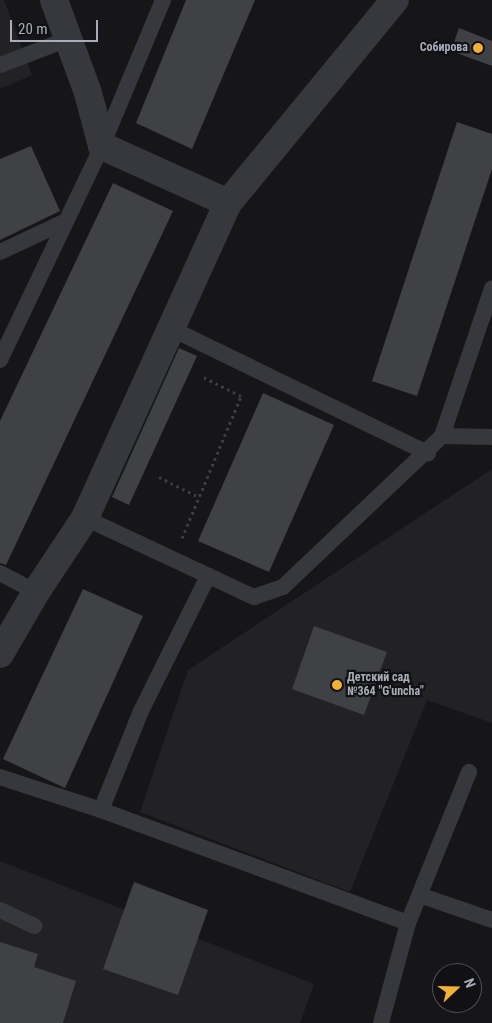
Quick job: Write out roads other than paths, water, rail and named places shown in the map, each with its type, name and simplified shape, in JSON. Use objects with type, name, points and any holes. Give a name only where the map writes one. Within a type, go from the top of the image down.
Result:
[{"type":"street","points":[[54,0],[88,93],[102,146],[228,203]]},
{"type":"street","points":[[0,654],[36,592],[85,518],[228,203],[308,102],[395,0]]},
{"type":"lane","points":[[0,360],[102,146],[163,0]]},
{"type":"lane","points":[[0,65],[68,38]]},
{"type":"lane","points":[[0,252],[66,221]]},
{"type":"lane","points":[[85,518],[254,597],[283,587],[428,453],[442,436],[492,288]]},
{"type":"lane","points":[[170,328],[428,453]]},
{"type":"lane","points":[[442,436],[492,437]]},
{"type":"lane","points":[[0,573],[36,592]]},
{"type":"lane","points":[[101,810],[141,711],[208,576]]},
{"type":"lane","points":[[381,1023],[408,923],[422,896],[469,772]]},
{"type":"lane","points":[[0,777],[101,810],[408,923]]},
{"type":"lane","points":[[422,896],[492,920]]},
{"type":"lane","points":[[0,910],[34,926]]},
{"type":"place","name":"Собирова","points":[[478,48]]},
{"type":"place","name":"Детский сад №364 \"G'uncha\"","points":[[337,685]]}]
